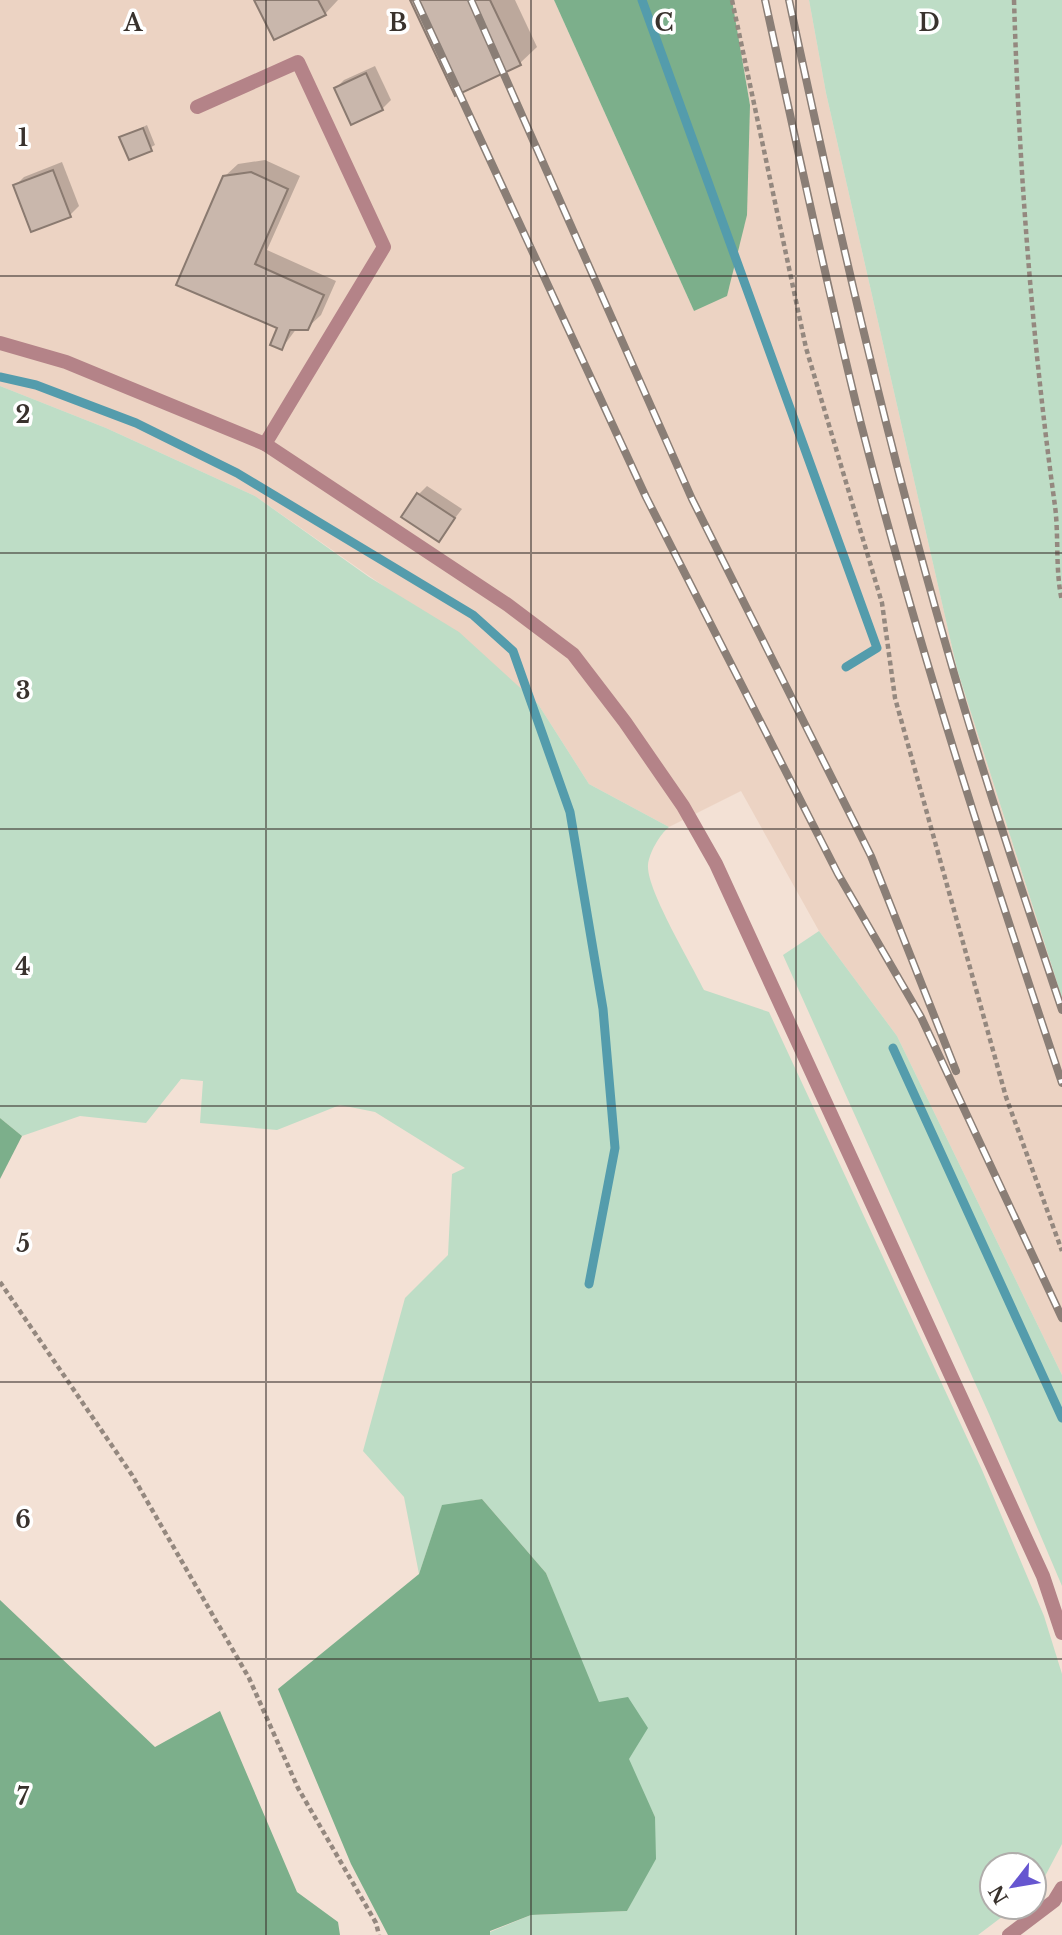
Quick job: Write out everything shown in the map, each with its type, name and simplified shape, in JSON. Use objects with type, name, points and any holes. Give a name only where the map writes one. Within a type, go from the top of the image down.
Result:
[{"type":"street","points":[[197,107],[298,62],[384,247],[265,444]]},
{"type":"street","points":[[0,343],[66,362],[265,444],[508,606],[573,654],[682,806],[716,864],[1043,1576],[1062,1633]]},
{"type":"street","points":[[1009,1935],[1054,1901],[1062,1888]]},
{"type":"path","points":[[732,0],[806,348],[882,603],[895,698],[1006,1097],[1062,1251]]},
{"type":"path","points":[[1014,0],[1016,80],[1043,420],[1056,517],[1062,601]]},
{"type":"path","points":[[0,1282],[139,1487],[249,1678],[298,1788],[376,1923],[379,1935]]},
{"type":"shaded area","points":[[0,0],[554,0],[694,311],[750,105],[732,0],[809,0],[826,93],[957,669],[1062,998],[1062,1375],[897,1036],[819,931],[741,791],[669,827],[589,784],[538,704],[405,601],[255,496],[106,428],[0,386]]},
{"type":"green space","points":[[554,0],[732,0],[750,105],[747,215],[727,296],[694,311]]},
{"type":"green space","points":[[809,0],[1062,0],[1062,998],[957,669],[826,93]]},
{"type":"green space","points":[[0,386],[106,428],[255,496],[369,577],[459,632],[538,704],[589,784],[669,827],[656,844],[648,865],[649,876],[662,909],[704,990],[769,1012],[982,1470],[1044,1616],[1062,1674],[1062,1844],[1048,1871],[1048,1851],[978,1851],[978,1921],[996,1921],[978,1935],[490,1935],[490,1932],[531,1915],[627,1911],[638,1889],[655,1817],[590,1685],[546,1573],[482,1499],[442,1506],[419,1574],[404,1497],[363,1451],[405,1298],[448,1255],[452,1174],[465,1168],[375,1112],[340,1105],[277,1130],[200,1123],[203,1081],[181,1079],[146,1123],[80,1116],[22,1136],[0,1118]]},
{"type":"green space","points":[[819,931],[897,1036],[1062,1375],[1062,1586],[989,1414],[783,955]]},
{"type":"green space","points":[[0,1118],[22,1136],[0,1179]]},
{"type":"green space","points":[[482,1499],[546,1573],[599,1702],[628,1697],[648,1728],[629,1759],[655,1817],[656,1859],[627,1911],[531,1915],[490,1931],[490,1935],[388,1935],[351,1864],[278,1689],[419,1574],[442,1505]]},
{"type":"green space","points":[[0,1600],[155,1747],[220,1711],[297,1892],[338,1922],[340,1935],[0,1935]]},
{"type":"building","points":[[254,0],[318,0],[326,15],[274,40]]},
{"type":"building","points":[[410,0],[490,0],[521,65],[455,96]]},
{"type":"building","points":[[366,73],[383,110],[351,125],[334,88]]},
{"type":"building","points":[[143,128],[152,151],[129,160],[119,137]]},
{"type":"building","points":[[53,170],[71,217],[31,232],[13,185]]},
{"type":"building","points":[[251,172],[288,189],[255,264],[324,295],[308,330],[290,330],[282,350],[270,345],[277,328],[176,285],[223,176]]},
{"type":"building","points":[[417,493],[455,518],[439,542],[401,517]]},
{"type":"waterway","points":[[642,0],[877,648],[846,667]]},
{"type":"waterway","points":[[0,377],[36,385],[136,423],[237,473],[473,615],[513,651],[570,812],[603,1009],[615,1148],[589,1284]]},
{"type":"waterway","points":[[893,1048],[1062,1418]]},
{"type":"railway","points":[[416,0],[646,497],[838,874],[921,1017],[1062,1318]]},
{"type":"railway","points":[[471,0],[692,499],[871,856],[956,1071]]},
{"type":"railway","points":[[765,0],[811,212],[883,507],[956,755],[1062,1083]]},
{"type":"railway","points":[[789,0],[861,322],[901,482],[958,688],[1062,1010]]}]
